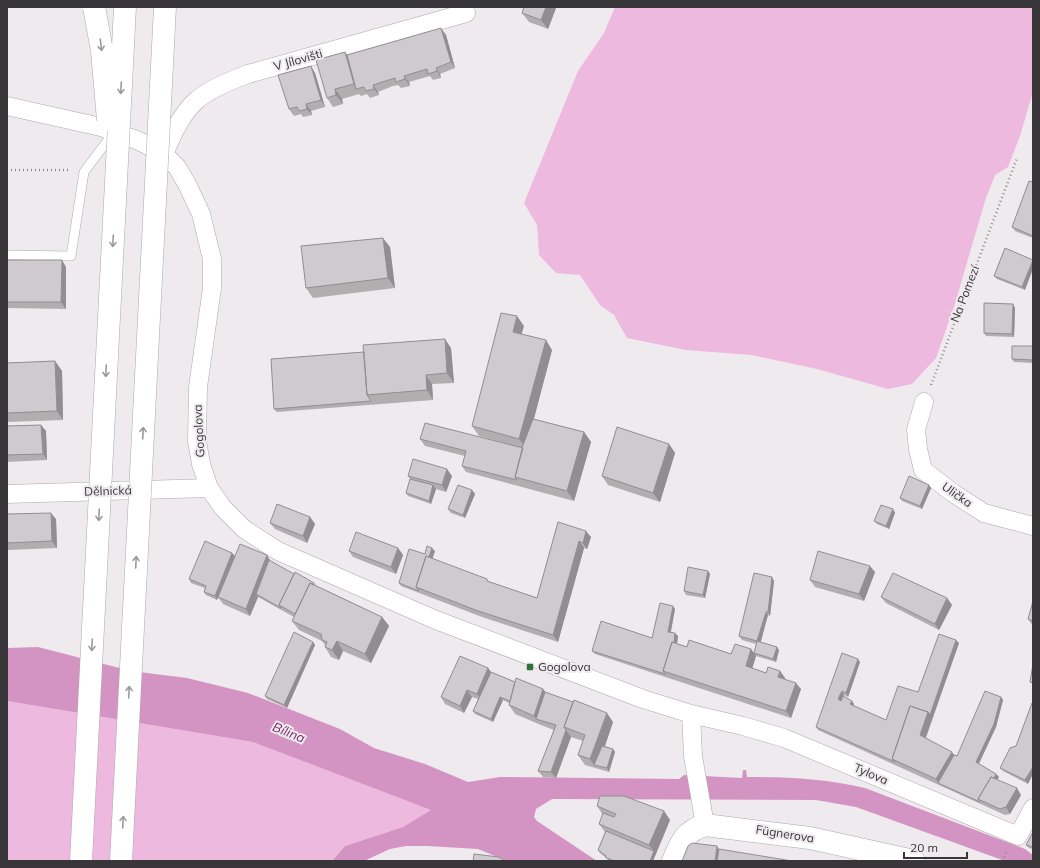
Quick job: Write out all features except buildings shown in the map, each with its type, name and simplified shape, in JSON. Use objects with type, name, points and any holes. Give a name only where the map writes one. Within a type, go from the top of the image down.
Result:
[{"type":"main road","points":[[94,7],[102,51],[115,202]]},
{"type":"main road","points":[[81,861],[125,7]]},
{"type":"main road","points":[[121,861],[165,7]]},
{"type":"main road","points":[[673,861],[683,838],[694,828],[704,815]]},
{"type":"main road","name":"Fügnerova","points":[[704,815],[914,861]]},
{"type":"street","name":"V Jílovišti","points":[[164,154],[184,113],[206,92],[226,82],[248,74],[466,13]]},
{"type":"street","name":"Gogolova","points":[[7,106],[65,118],[139,141],[164,154],[177,167],[188,186],[201,214],[212,259],[212,288],[198,387],[196,415],[197,441],[201,464],[210,488],[223,508],[244,529],[278,551],[436,620],[643,698],[691,714]]},
{"type":"street","name":"Ulička","points":[[924,402],[916,430],[918,449],[923,470],[953,493],[984,513],[1033,526]]},
{"type":"street","name":"Dělnická","points":[[7,494],[210,488]]},
{"type":"street","points":[[691,714],[693,756],[704,815]]},
{"type":"street","name":"Tylova","points":[[691,714],[743,726],[784,738],[1018,836],[1033,808]]},
{"type":"lane","points":[[7,255],[71,256],[84,172],[114,132]]},
{"type":"path","name":"Na Pomezí","points":[[924,402],[1017,158]]},
{"type":"path","points":[[7,170],[73,171]]},
{"type":"shaded area","points":[[615,7],[1033,7],[1033,92],[1020,136],[1008,167],[995,175],[985,201],[954,307],[936,358],[912,384],[888,389],[817,369],[751,355],[686,350],[627,338],[614,315],[600,305],[580,275],[556,273],[539,255],[537,225],[524,203],[578,71],[604,33]]},
{"type":"shaded area","points":[[7,701],[253,742],[432,810],[403,827],[345,846],[332,861],[7,861]]},
{"type":"water","name":"Bílina","points":[[38,647],[131,671],[187,678],[248,693],[340,729],[374,748],[425,764],[468,782],[500,777],[679,779],[684,775],[742,778],[743,770],[746,770],[747,777],[792,778],[836,782],[865,788],[1025,849],[1033,855],[1033,861],[1005,861],[856,807],[816,800],[552,799],[536,809],[534,817],[537,821],[597,861],[507,861],[478,849],[406,846],[390,849],[364,861],[332,861],[345,846],[403,827],[431,810],[253,742],[7,701],[7,648]]},
{"type":"place","name":"Gogolova","points":[[530,667]]}]
